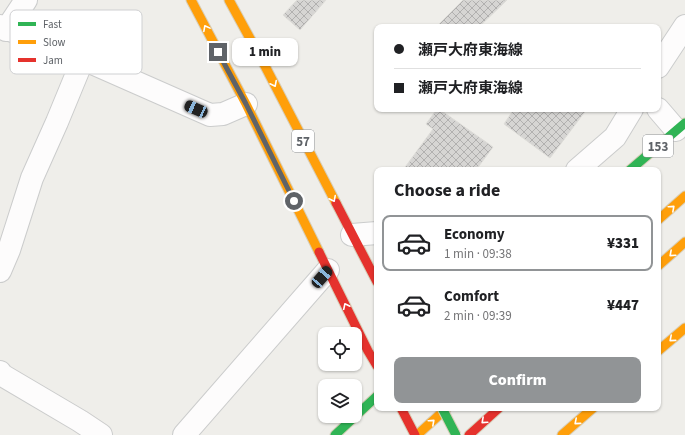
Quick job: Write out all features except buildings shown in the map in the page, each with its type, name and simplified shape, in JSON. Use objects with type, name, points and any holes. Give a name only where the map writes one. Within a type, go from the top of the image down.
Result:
[{"type":"main road","name":"57","points":[[191,0],[246,104],[374,361]]},
{"type":"main road","name":"57","points":[[229,0],[265,66],[374,276]]},
{"type":"main road","name":"153","points":[[634,167],[681,127]]},
{"type":"main road","points":[[661,217],[685,196]]},
{"type":"main road","points":[[661,263],[685,242]]},
{"type":"main road","points":[[661,348],[685,328]]},
{"type":"main road","points":[[335,435],[374,399]]},
{"type":"main road","points":[[403,411],[416,435],[444,411],[456,435]]},
{"type":"main road","points":[[469,435],[496,411]]},
{"type":"main road","points":[[562,435],[590,411]]},
{"type":"street","points":[[18,10],[26,0]]},
{"type":"street","points":[[3,28],[10,19]]},
{"type":"street","points":[[661,62],[685,26]]},
{"type":"street","points":[[0,271],[9,250],[32,178],[77,74]]},
{"type":"street","points":[[117,74],[210,115],[223,114],[246,104]]},
{"type":"street","points":[[661,111],[681,127]]},
{"type":"street","points":[[580,167],[615,137],[630,112]]},
{"type":"street","points":[[352,235],[374,233]]},
{"type":"street","points":[[184,435],[328,270]]},
{"type":"street","points":[[0,372],[2,375],[80,421],[100,435]]},
{"type":"traffic: fast","points":[[634,167],[685,123]]},
{"type":"traffic: fast","points":[[335,435],[374,399]]},
{"type":"traffic: fast","points":[[444,411],[456,435]]},
{"type":"traffic: slow","points":[[191,0],[246,104],[319,252]]},
{"type":"traffic: slow","points":[[229,0],[336,203]]},
{"type":"traffic: slow","points":[[661,217],[685,196]]},
{"type":"traffic: slow","points":[[661,263],[685,242]]},
{"type":"traffic: slow","points":[[661,348],[685,328]]},
{"type":"traffic: slow","points":[[417,435],[444,411]]},
{"type":"traffic: slow","points":[[562,435],[590,411]]},
{"type":"traffic: jam","points":[[336,203],[374,276]]},
{"type":"traffic: jam","points":[[319,252],[374,361]]},
{"type":"traffic: jam","points":[[403,411],[415,435]]},
{"type":"traffic: jam","points":[[469,435],[496,411]]},
{"type":"route","points":[[218,52],[246,104],[294,201]]}]
